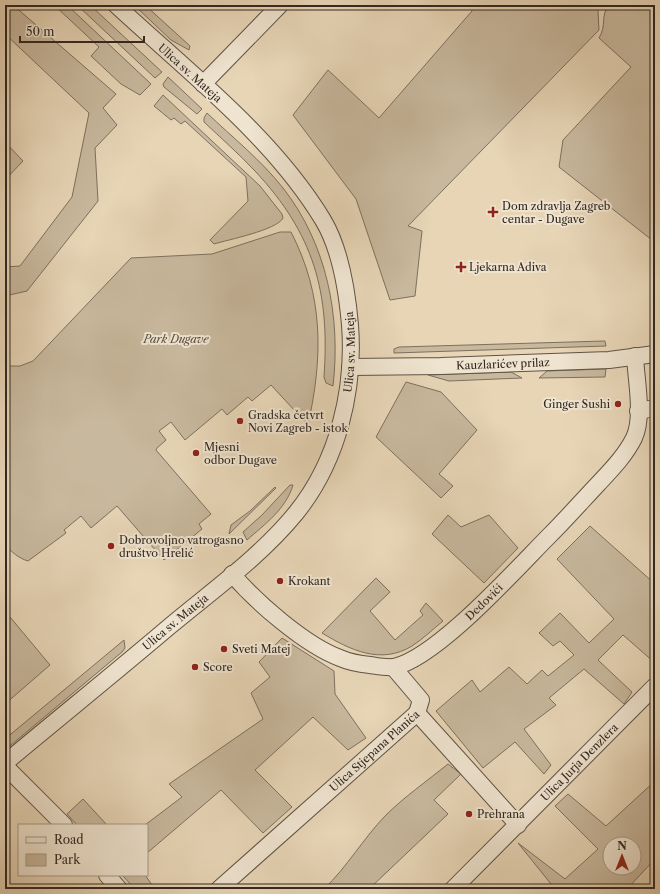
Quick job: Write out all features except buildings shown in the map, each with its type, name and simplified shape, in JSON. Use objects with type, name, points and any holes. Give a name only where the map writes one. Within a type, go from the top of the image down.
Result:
[{"type":"street","name":"Ulica sv. Mateja","points":[[5,763],[232,574],[289,522],[310,493],[326,462],[344,412],[350,367],[350,318],[344,279],[337,252],[322,220],[282,163],[203,84],[116,5]]},
{"type":"street","points":[[203,84],[280,5]]},
{"type":"street","name":"Kauzlarićev prilaz","points":[[350,367],[441,366],[610,360],[655,354]]},
{"type":"street","name":"Dedovići","points":[[232,574],[242,587],[275,615],[322,650],[340,659],[360,664],[393,667],[409,661],[424,652],[453,630],[492,594],[568,517],[626,452],[634,437],[638,412],[635,356]]},
{"type":"street","points":[[638,412],[655,408]]},
{"type":"street","points":[[393,667],[420,700],[417,713]]},
{"type":"street","name":"Ulica Jurja Denzlera","points":[[453,889],[655,686]]},
{"type":"street","name":"Ulica Stjepana Planića","points":[[219,889],[417,713],[518,825]]},
{"type":"street","points":[[5,766],[63,824]]},
{"type":"street","points":[[108,876],[119,889]]},
{"type":"green space","points":[[5,5],[13,5],[116,94],[103,108],[117,125],[95,148],[98,201],[27,291],[5,296],[5,267],[20,266],[72,197],[89,113],[5,34]]},
{"type":"green space","points":[[54,5],[67,5],[151,84],[140,95],[121,84],[91,56],[99,47]]},
{"type":"green space","points":[[77,5],[90,5],[162,72],[155,78]]},
{"type":"green space","points":[[134,5],[145,5],[190,46],[189,50],[171,40]]},
{"type":"green space","points":[[472,5],[602,5],[598,11],[599,30],[408,226],[422,231],[415,296],[390,300],[356,199],[293,115],[328,70],[379,118],[472,11]]},
{"type":"green space","points":[[609,5],[655,5],[655,240],[652,240],[559,167],[563,140],[631,67],[599,38],[603,29],[606,9]]},
{"type":"green space","points":[[168,77],[202,109],[197,114],[164,87],[163,84]]},
{"type":"green space","points":[[163,95],[260,186],[282,214],[283,218],[279,222],[272,227],[214,244],[210,240],[248,201],[246,177],[185,121],[181,124],[174,118],[171,120],[154,106]]},
{"type":"green space","points":[[207,113],[256,158],[283,188],[298,210],[310,233],[328,282],[332,308],[335,334],[333,386],[326,383],[324,377],[324,318],[314,266],[304,241],[292,218],[275,194],[255,171],[204,122],[204,118]]},
{"type":"green space","points":[[5,142],[23,161],[5,180]]},
{"type":"green space","name":"Park Dugave","points":[[280,232],[291,232],[302,256],[310,280],[315,303],[318,327],[318,351],[313,400],[308,425],[271,385],[252,401],[248,397],[227,415],[222,409],[185,440],[171,422],[159,431],[166,440],[156,450],[211,514],[199,524],[202,529],[164,560],[117,506],[91,528],[81,516],[64,530],[66,533],[28,561],[13,552],[5,545],[5,366],[20,366],[33,361],[131,258],[212,254]]},
{"type":"green space","points":[[605,341],[606,346],[394,353],[394,349],[399,347]]},
{"type":"green space","points":[[606,369],[605,377],[539,378],[547,371]]},
{"type":"green space","points":[[511,372],[522,378],[449,381],[428,375]]},
{"type":"green space","points":[[406,382],[441,392],[477,430],[439,474],[453,486],[441,498],[376,437]]},
{"type":"green space","points":[[290,485],[293,485],[290,494],[280,509],[268,522],[247,540],[243,532],[262,515]]},
{"type":"green space","points":[[275,487],[276,488],[229,534],[231,525],[250,511]]},
{"type":"green space","points":[[448,515],[461,527],[489,515],[518,548],[484,583],[432,534]]},
{"type":"green space","points":[[590,526],[655,584],[655,663],[623,635],[598,660],[632,692],[624,704],[584,669],[549,698],[556,705],[524,729],[551,765],[544,774],[515,742],[483,768],[436,711],[472,680],[480,692],[509,667],[527,684],[542,670],[548,676],[574,655],[560,641],[553,646],[539,633],[560,613],[589,643],[614,619],[557,559]]},
{"type":"green space","points":[[376,578],[390,592],[370,611],[395,640],[423,615],[420,611],[426,603],[443,621],[412,646],[400,652],[389,654],[377,655],[355,650],[322,633]]},
{"type":"green space","points":[[5,611],[50,665],[5,704]]},
{"type":"green space","points":[[282,638],[334,671],[335,694],[366,738],[348,750],[313,717],[255,770],[292,807],[263,833],[221,790],[148,852],[148,824],[146,824],[182,797],[169,784],[263,719],[251,693],[270,677],[259,662]]},
{"type":"green space","points":[[124,640],[125,648],[122,652],[5,750],[5,739]]},
{"type":"green space","points":[[448,764],[461,774],[434,800],[448,814],[369,889],[324,889],[340,872],[385,816]]},
{"type":"green space","points":[[655,781],[655,859],[642,873],[642,836],[602,836],[602,876],[639,876],[627,889],[555,889],[518,843],[565,879],[598,849],[555,806],[568,794],[606,826]]},
{"type":"green space","points":[[83,799],[106,824],[76,824],[67,814]]},
{"type":"green space","points":[[123,876],[146,876],[155,889],[135,889]]},
{"type":"place","name":"Dom zdravlja Zagreb centar - Dugave","points":[[493,212]]},
{"type":"place","name":"Ljekarna Adiva","points":[[461,267]]},
{"type":"place","name":"Ginger Sushi","points":[[618,404]]},
{"type":"place","name":"Gradska četvrt Novi Zagreb - istok","points":[[240,421]]},
{"type":"place","name":"Mjesni odbor Dugave","points":[[196,453]]},
{"type":"place","name":"Dobrovoljno vatrogasno društvo Hrelić","points":[[111,546]]},
{"type":"place","name":"Krokant","points":[[280,581]]},
{"type":"place","name":"Sveti Matej","points":[[224,649]]},
{"type":"place","name":"Score","points":[[195,667]]},
{"type":"place","name":"Prehrana","points":[[469,814]]}]
